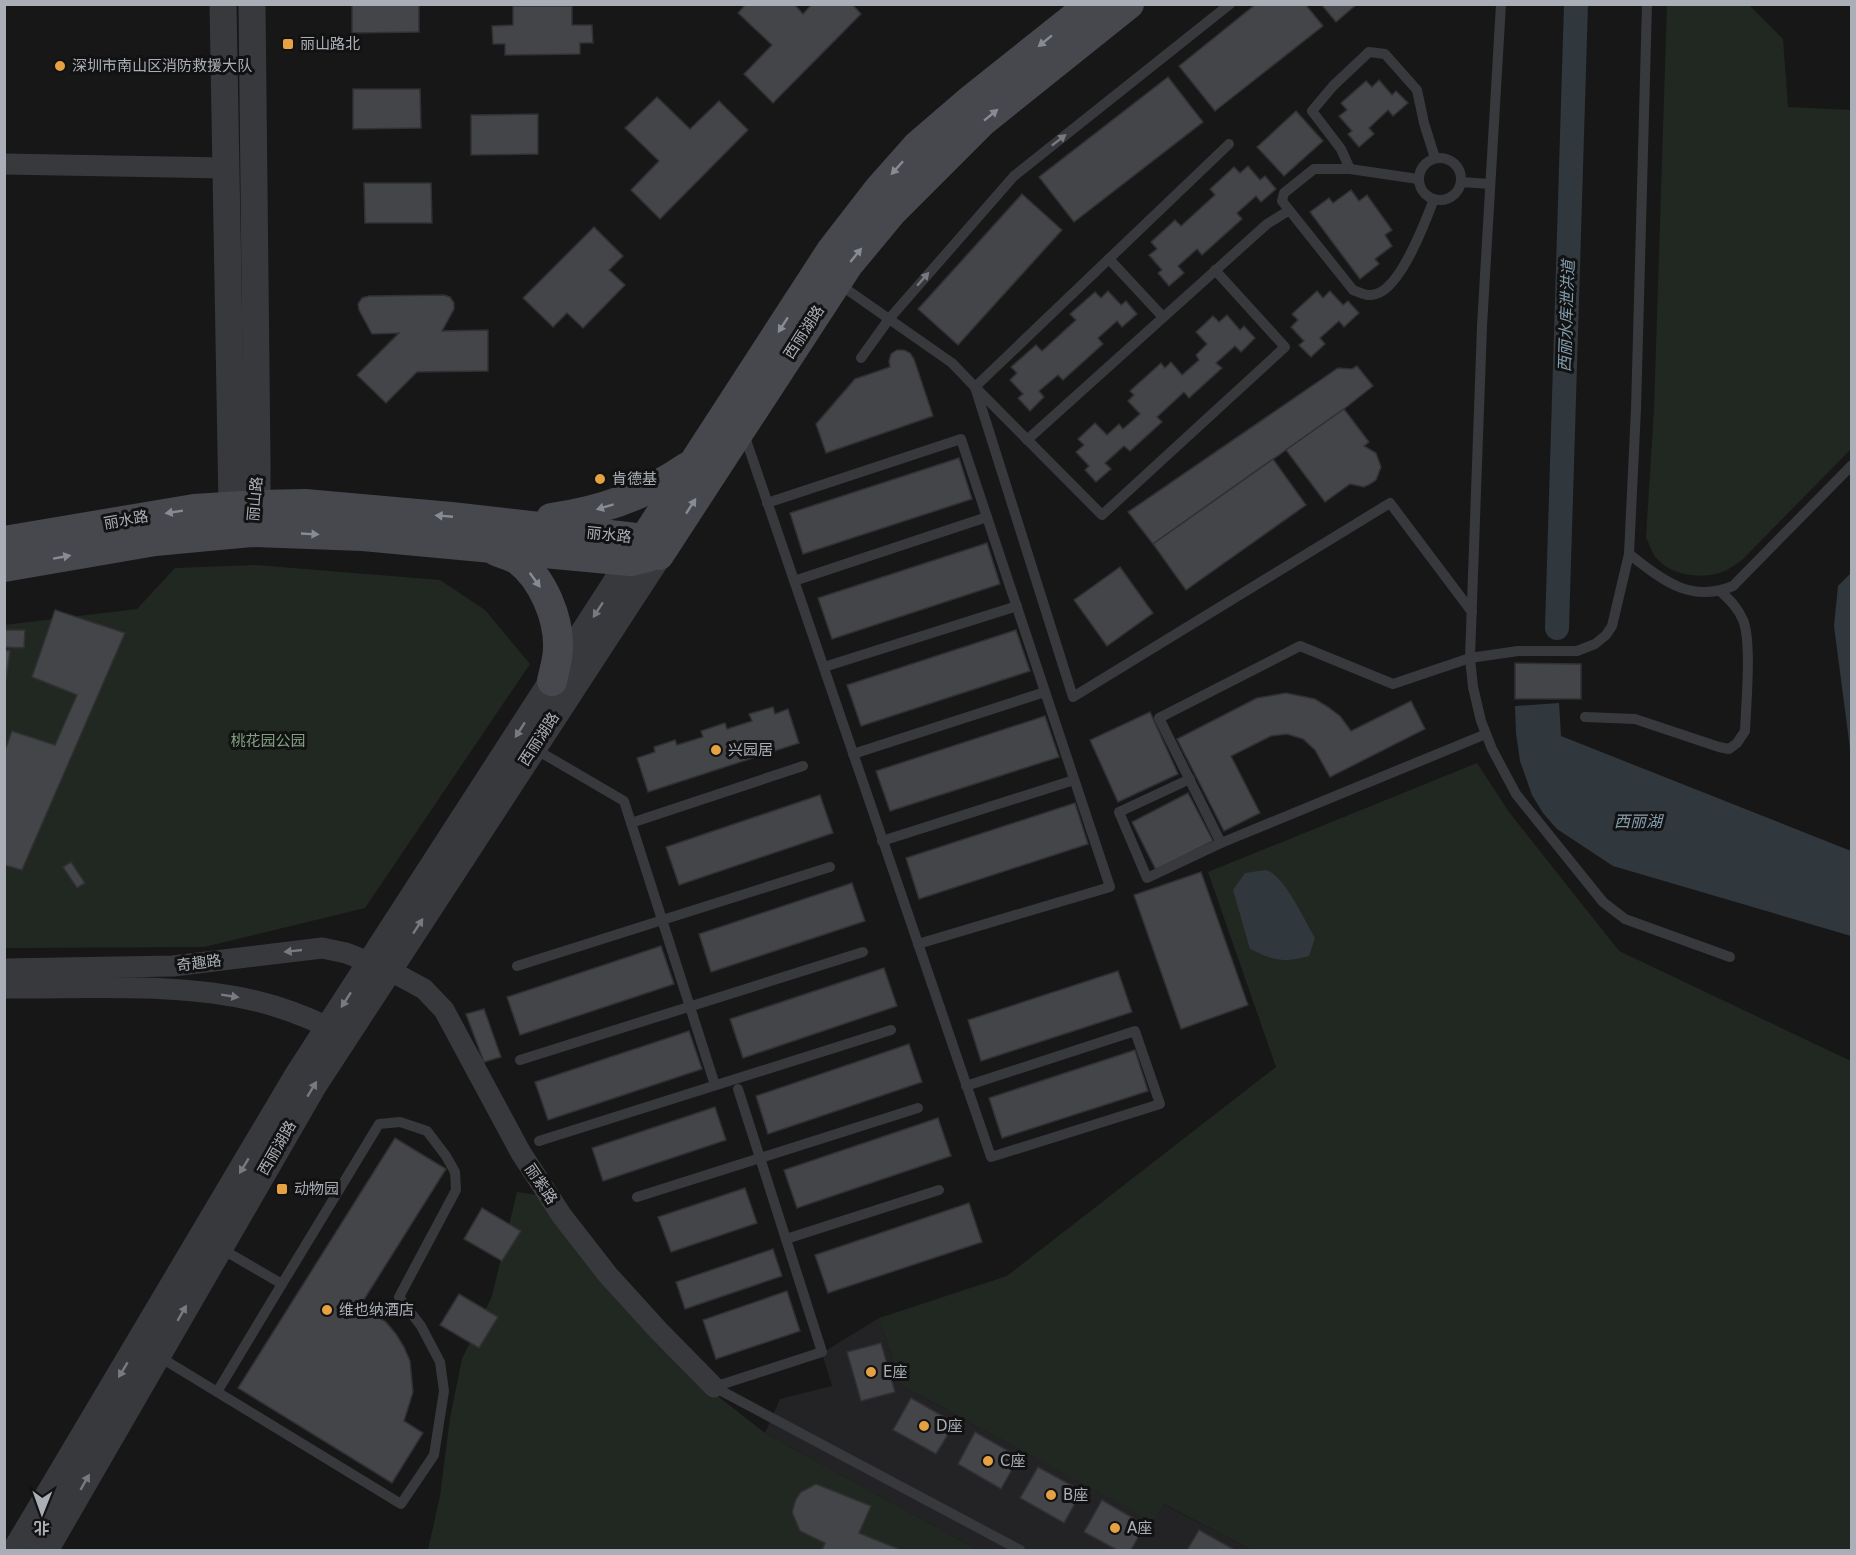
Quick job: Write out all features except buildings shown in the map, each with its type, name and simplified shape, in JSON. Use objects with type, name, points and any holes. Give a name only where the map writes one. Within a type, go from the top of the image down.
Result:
[{"type":"main road","name":"西丽湖路","points":[[645,552],[694,462],[831,251],[879,189],[926,138],[1091,4]]},
{"type":"main road","name":"西丽湖路","points":[[645,552],[742,428],[848,265],[892,212],[983,121],[1129,4]]},
{"type":"main road","points":[[552,681],[558,649],[556,625],[545,595],[533,575],[495,535],[540,520],[602,508],[633,498],[662,484],[694,462]]},
{"type":"main road","name":"丽水路","points":[[4,567],[155,541],[247,514],[305,504],[495,535],[645,552]]},
{"type":"main road","name":"丽水路","points":[[4,541],[194,509],[247,514]]},
{"type":"street","name":"丽山路","points":[[223,4],[226,168],[247,514]]},
{"type":"street","name":"丽山路","points":[[247,514],[252,4]]},
{"type":"street","points":[[4,164],[226,168]]},
{"type":"street","name":"西丽湖路","points":[[379,967],[552,681],[645,552]]},
{"type":"street","name":"西丽湖路","points":[[16,1551],[297,1075],[337,1031],[379,967],[534,748],[645,552]]},
{"type":"street","name":"奇趣路","points":[[4,969],[173,966],[322,948],[346,953],[379,967]]},
{"type":"street","name":"丽紫路","points":[[379,967],[424,989],[444,1010],[520,1154],[562,1216],[608,1275],[714,1387]]},
{"type":"street","name":"奇趣路","points":[[4,988],[172,989],[254,1000],[276,1006],[337,1031]]},
{"type":"street","name":"西丽湖路","points":[[45,1551],[313,1086],[337,1031]]},
{"type":"lane","points":[[861,358],[889,319],[1014,176],[1230,4]]},
{"type":"lane","points":[[1501,4],[1482,327],[1470,658],[1473,687],[1486,734],[1516,794],[1603,902],[1625,919],[1730,957]]},
{"type":"lane","points":[[1221,843],[1160,718],[1300,646],[1393,684],[1470,658],[1518,651],[1577,651],[1595,644],[1606,636],[1612,626],[1629,554],[1636,409],[1647,4]]},
{"type":"lane","points":[[1350,169],[1341,149],[1312,111],[1333,86],[1369,52],[1385,54],[1417,90],[1435,159]]},
{"type":"lane","points":[[975,387],[1229,144]]},
{"type":"lane","points":[[1435,159],[1448,160],[1458,169],[1461,182],[1456,193],[1446,200],[1434,199],[1422,191],[1419,179],[1423,166],[1435,159]]},
{"type":"lane","points":[[1419,179],[1350,169],[1314,169],[1284,193],[1282,201],[1353,290],[1366,295],[1386,289],[1400,270],[1418,239],[1434,199]]},
{"type":"lane","points":[[1461,182],[1490,184]]},
{"type":"lane","points":[[1027,440],[1267,224],[1288,211]]},
{"type":"lane","points":[[1109,259],[1163,317]]},
{"type":"lane","points":[[837,282],[952,363],[1102,515],[1285,347],[1215,270]]},
{"type":"lane","points":[[975,387],[1073,697],[1390,503],[1472,612]]},
{"type":"lane","points":[[742,428],[882,841],[966,1086],[991,1157],[1160,1104],[1135,1031],[966,1086]]},
{"type":"lane","points":[[767,503],[961,439],[1110,887],[918,944]]},
{"type":"lane","points":[[1629,554],[1668,584],[1679,588],[1697,592],[1720,591],[1733,586],[1851,465]]},
{"type":"lane","points":[[794,581],[987,517]]},
{"type":"lane","points":[[1585,717],[1635,719],[1729,749],[1737,743],[1745,731],[1748,639],[1744,622],[1737,608],[1720,591]]},
{"type":"lane","points":[[824,667],[1017,606]]},
{"type":"lane","points":[[853,754],[1045,692]]},
{"type":"lane","points":[[1190,779],[1119,812],[1147,878],[1221,843],[1486,734]]},
{"type":"lane","points":[[534,748],[624,801],[715,1085]]},
{"type":"lane","points":[[631,823],[803,766]]},
{"type":"lane","points":[[882,841],[1074,780]]},
{"type":"lane","points":[[517,966],[830,867]]},
{"type":"lane","points":[[520,1060],[863,952]]},
{"type":"lane","points":[[539,1141],[891,1030]]},
{"type":"lane","points":[[714,1387],[822,1352],[738,1089]]},
{"type":"lane","points":[[637,1197],[918,1108]]},
{"type":"lane","points":[[158,1356],[217,1392],[401,1504],[434,1455],[444,1391],[440,1362],[421,1326],[399,1297],[456,1190],[455,1172],[447,1156],[427,1131],[400,1122],[379,1124],[217,1392]]},
{"type":"lane","points":[[786,1239],[939,1190]]},
{"type":"lane","points":[[220,1248],[282,1284]]},
{"type":"lane","points":[[714,1387],[1020,1551]]},
{"type":"shaded area","points":[[879,1318],[901,1385],[1152,1521],[1163,1504],[1252,1550],[978,1550],[765,1433],[780,1399],[832,1386],[822,1353]]},
{"type":"green space","points":[[1667,5],[1749,5],[1783,39],[1788,107],[1851,110],[1851,449],[1743,559],[1727,570],[1698,576],[1677,572],[1660,562],[1654,555],[1646,537],[1654,410]]},
{"type":"green space","name":"桃花园公园","points":[[256,565],[440,580],[485,610],[530,664],[365,908],[204,947],[5,948],[4,625],[137,609],[175,568]]},
{"type":"green space","points":[[1477,763],[1509,812],[1619,951],[1851,1061],[1851,1550],[1252,1550],[1164,1504],[1153,1522],[901,1385],[879,1318],[1007,1276],[1276,1067],[1208,872]]},
{"type":"green space","points":[[517,1192],[537,1195],[701,1383],[765,1433],[978,1550],[428,1550],[440,1496],[450,1418],[462,1359],[492,1296]]},
{"type":"water","points":[[1851,573],[1851,756],[1834,626],[1838,586]]},
{"type":"water","name":"西丽湖","points":[[1559,703],[1561,736],[1851,851],[1851,936],[1613,866],[1557,829],[1543,813],[1532,795],[1520,761],[1515,706]]},
{"type":"water","points":[[1266,870],[1287,889],[1315,938],[1309,956],[1279,960],[1250,949],[1233,890],[1245,873]]},
{"type":"waterway","name":"西丽水库泄洪道","points":[[1557,628],[1576,4]]},
{"type":"place","name":"丽山路北","points":[[288,44]]},
{"type":"place","name":"深圳市南山区消防救援大队","points":[[60,66]]},
{"type":"place","name":"肯德基","points":[[600,479]]},
{"type":"place","name":"兴园居","points":[[716,750]]},
{"type":"place","name":"动物园","points":[[282,1189]]},
{"type":"place","name":"维也纳酒店","points":[[327,1310]]},
{"type":"place","name":"E座","points":[[871,1372]]},
{"type":"place","name":"D座","points":[[924,1426]]},
{"type":"place","name":"C座","points":[[988,1461]]},
{"type":"place","name":"B座","points":[[1051,1495]]},
{"type":"place","name":"A座","points":[[1115,1528]]}]
